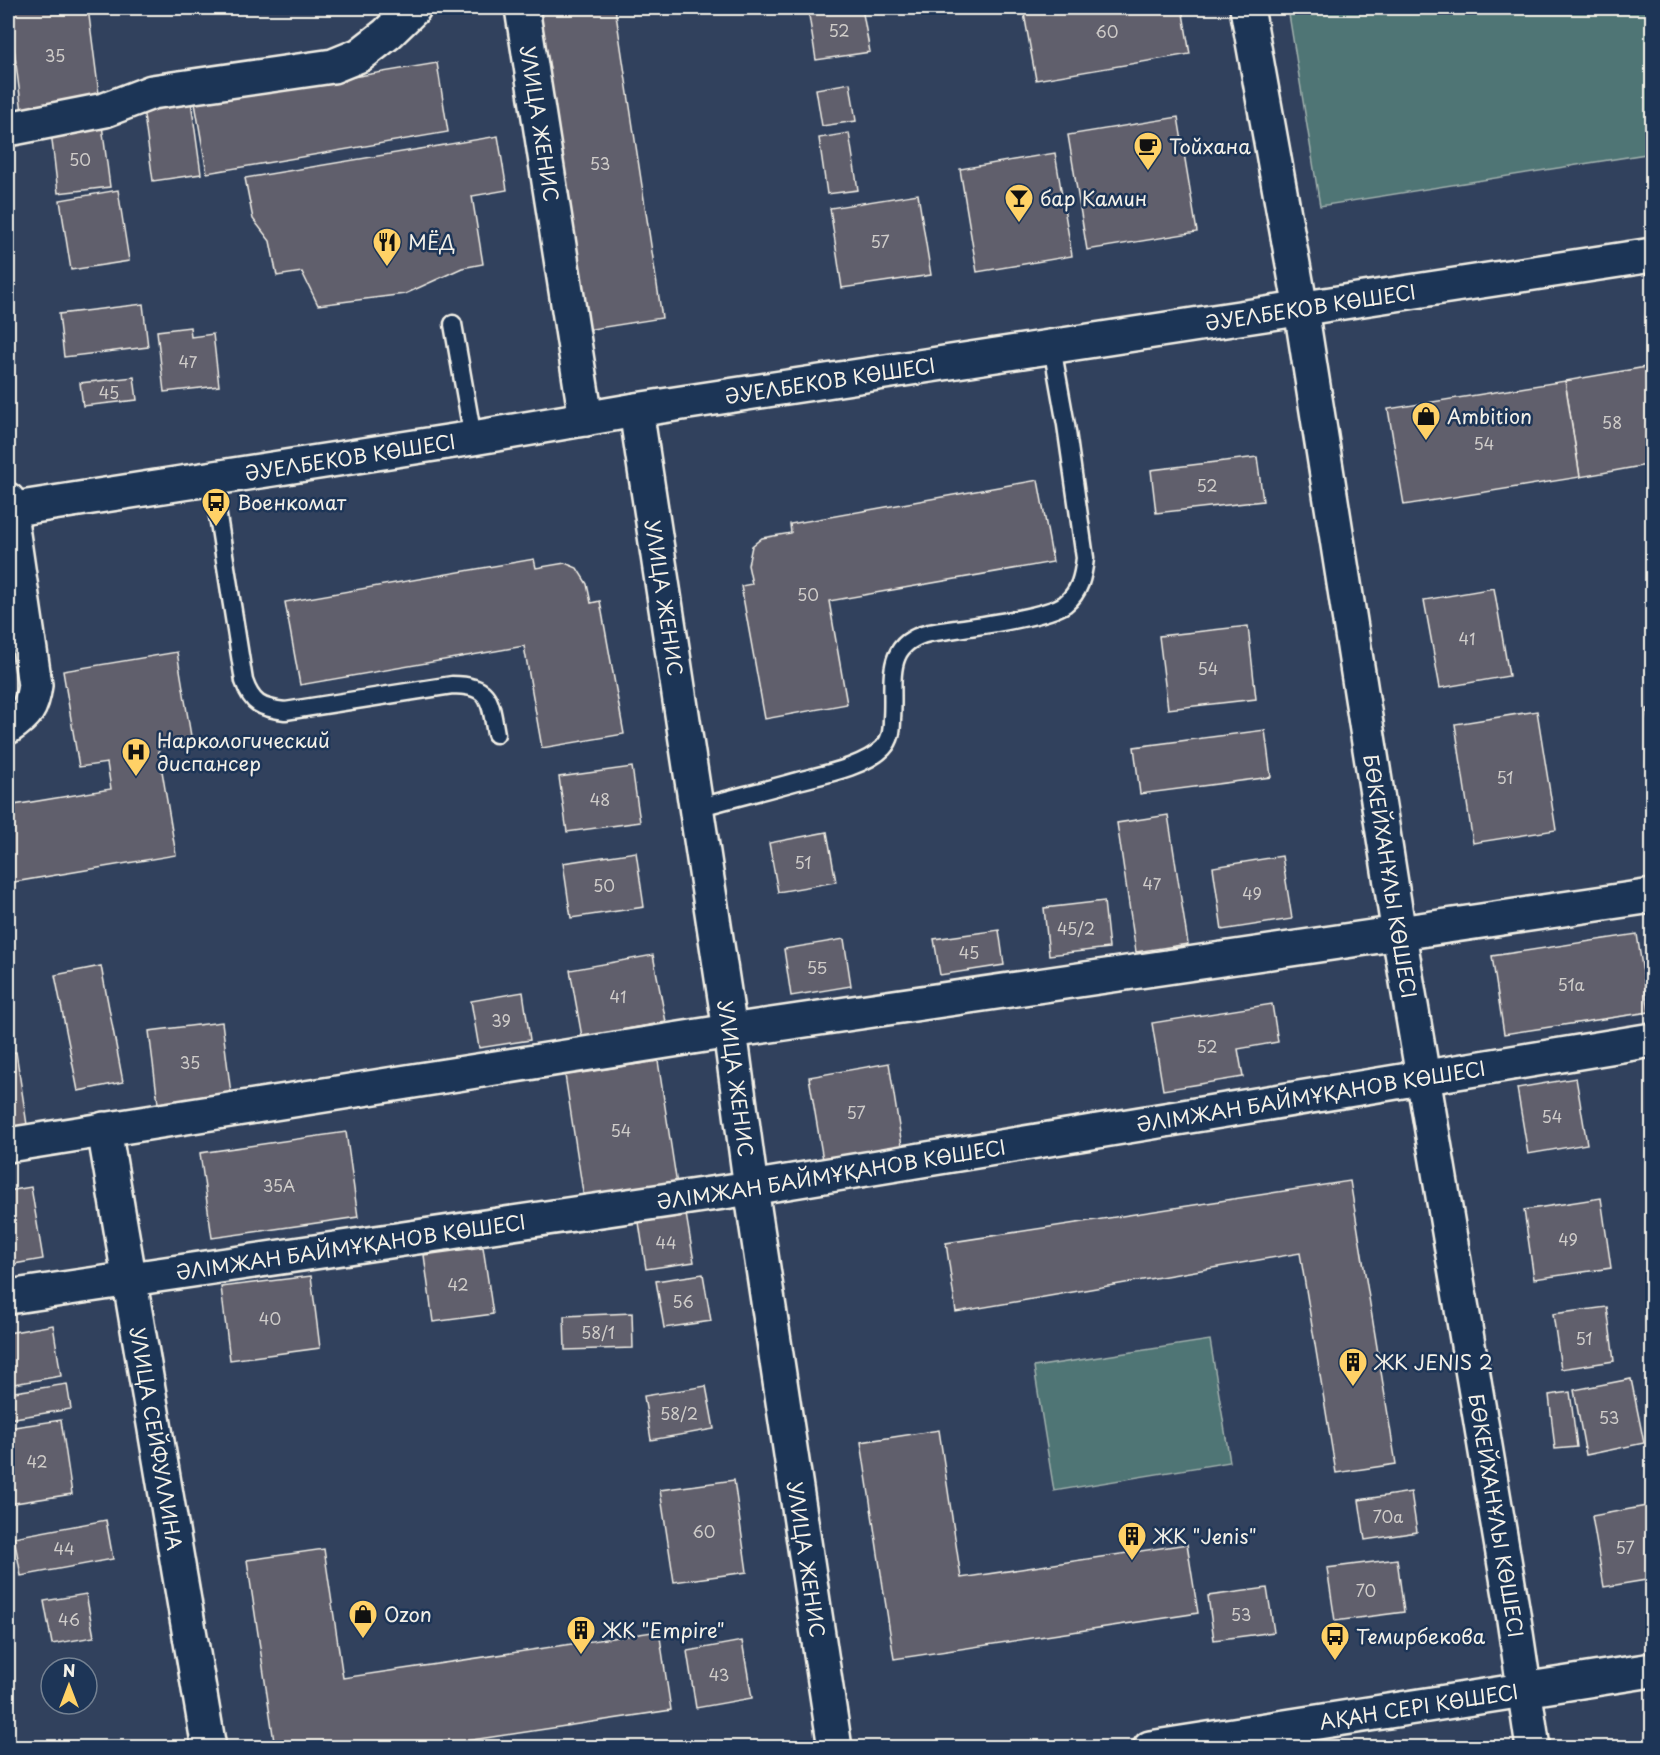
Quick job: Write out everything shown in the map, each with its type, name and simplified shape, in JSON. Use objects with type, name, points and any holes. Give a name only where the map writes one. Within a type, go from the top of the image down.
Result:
[{"type":"street","points":[[8,129],[105,110],[152,92],[333,66],[360,55],[387,34],[414,8]]},
{"type":"street","name":"УЛИЦА ЖЕНИС","points":[[522,8],[586,419]]},
{"type":"street","name":"БӨКЕЙХАНҰЛЫ КӨШЕСІ","points":[[1247,8],[1301,309],[1422,1077],[1513,1613],[1533,1748]]},
{"type":"street","name":"ӘУЕЛБЕКОВ КӨШЕСІ","points":[[8,507],[212,478],[473,438],[636,410],[1653,255]]},
{"type":"street","name":"УЛИЦА ЖЕНИС","points":[[636,410],[835,1748]]},
{"type":"street","points":[[8,507],[35,685],[32,703],[23,717],[8,727]]},
{"type":"street","points":[[8,1145],[730,1031],[1653,896]]},
{"type":"street","name":"ӘЛІМЖАН БАЙМҰҚАНОВ КӨШЕСІ","points":[[8,1297],[751,1188],[1653,1040]]},
{"type":"street","name":"УЛИЦА СЕЙФУЛЛИНА","points":[[104,1129],[209,1748]]},
{"type":"street","name":"АҚАН СЕРІ КӨШЕСІ","points":[[1150,1748],[1653,1670]]},
{"type":"lane","points":[[453,324],[473,438]]},
{"type":"lane","points":[[697,808],[842,769],[874,755],[885,747],[891,734],[894,661],[904,643],[915,636],[1046,613],[1064,604],[1075,593],[1083,578],[1085,558],[1052,347]]},
{"type":"lane","points":[[212,478],[244,681],[249,695],[258,705],[285,711],[452,685],[466,685],[480,689],[488,699],[496,734]]},
{"type":"green space","points":[[1288,8],[1652,8],[1652,153],[1320,206]]},
{"type":"green space","points":[[1210,1340],[1230,1462],[1054,1491],[1034,1367]]},
{"type":"building","points":[[9,8],[88,8],[100,102],[22,112]]},
{"type":"building","points":[[537,8],[615,8],[662,318],[586,330]]},
{"type":"building","points":[[862,8],[870,52],[816,60],[808,9]]},
{"type":"building","points":[[1023,8],[1182,8],[1190,54],[1036,80]]},
{"type":"building","points":[[437,63],[448,132],[207,173],[195,103]]},
{"type":"building","points":[[850,83],[856,121],[822,126],[816,89]]},
{"type":"building","points":[[191,101],[201,174],[153,181],[143,108]]},
{"type":"building","points":[[1178,117],[1197,232],[1087,250],[1068,135]]},
{"type":"building","points":[[102,125],[110,187],[58,193],[51,132]]},
{"type":"building","points":[[849,133],[858,190],[827,194],[819,138]]},
{"type":"building","points":[[498,136],[507,190],[472,196],[483,264],[462,268],[405,294],[318,305],[302,272],[277,276],[270,241],[253,219],[245,178]]},
{"type":"building","points":[[1055,153],[1072,256],[977,272],[960,169]]},
{"type":"building","points":[[118,190],[129,261],[71,270],[60,200]]},
{"type":"building","points":[[918,194],[931,275],[842,288],[830,208]]},
{"type":"building","points":[[143,304],[148,347],[64,357],[59,314]]},
{"type":"building","points":[[190,327],[191,337],[213,334],[219,386],[164,392],[157,331]]},
{"type":"building","points":[[1652,366],[1652,464],[1580,477],[1565,381]]},
{"type":"building","points":[[134,377],[137,400],[83,406],[80,383]]},
{"type":"building","points":[[1565,381],[1580,477],[1404,505],[1388,409]]},
{"type":"building","points":[[1257,457],[1263,501],[1156,513],[1151,470]]},
{"type":"building","points":[[1038,480],[1053,562],[829,601],[847,704],[765,719],[741,586],[752,584],[748,565],[752,546],[762,538],[791,533],[790,524]]},
{"type":"building","points":[[534,559],[536,568],[565,563],[577,568],[587,584],[591,603],[600,601],[624,734],[542,748],[524,646],[300,685],[285,602]]},
{"type":"building","points":[[1494,588],[1509,676],[1440,688],[1424,600]]},
{"type":"building","points":[[1248,626],[1256,699],[1168,709],[1159,636]]},
{"type":"building","name":"Наркологический диспансер","points":[[177,652],[192,742],[158,747],[176,855],[8,883],[8,806],[111,789],[107,763],[79,767],[63,671]]},
{"type":"building","points":[[1652,708],[1652,745],[1647,709]]},
{"type":"building","points":[[1537,711],[1556,830],[1473,843],[1455,724]]},
{"type":"building","points":[[1265,730],[1271,777],[1140,794],[1134,747]]},
{"type":"building","points":[[632,767],[640,822],[567,832],[559,777]]},
{"type":"building","points":[[1168,815],[1188,944],[1136,952],[1117,823]]},
{"type":"building","points":[[827,832],[836,882],[778,892],[769,843]]},
{"type":"building","points":[[636,852],[644,907],[571,918],[563,863]]},
{"type":"building","points":[[1282,856],[1292,919],[1222,930],[1213,867]]},
{"type":"building","points":[[1104,901],[1109,948],[1049,955],[1044,908]]},
{"type":"building","points":[[999,930],[1004,965],[940,975],[934,939]]},
{"type":"building","points":[[1637,934],[1649,1012],[1504,1034],[1492,956]]},
{"type":"building","points":[[844,939],[851,986],[791,996],[784,949]]},
{"type":"building","points":[[653,955],[666,1022],[582,1037],[570,970]]},
{"type":"building","points":[[101,966],[123,1082],[78,1091],[55,975]]},
{"type":"building","points":[[523,992],[530,1040],[479,1048],[471,1001]]},
{"type":"building","points":[[1272,1004],[1278,1042],[1238,1049],[1243,1077],[1163,1090],[1152,1023]]},
{"type":"building","points":[[222,1022],[231,1094],[158,1103],[149,1031]]},
{"type":"building","points":[[16,1052],[27,1125],[8,1128],[8,1053]]},
{"type":"building","points":[[658,1061],[677,1185],[584,1199],[565,1075]]},
{"type":"building","points":[[889,1063],[902,1146],[823,1160],[809,1077]]},
{"type":"building","points":[[1576,1078],[1587,1144],[1528,1154],[1517,1088]]},
{"type":"building","points":[[346,1132],[358,1217],[212,1238],[200,1153]]},
{"type":"building","name":"ЖК JENIS 2","points":[[1350,1181],[1396,1464],[1336,1473],[1300,1253],[956,1312],[946,1243]]},
{"type":"building","points":[[31,1187],[43,1259],[8,1265],[8,1191]]},
{"type":"building","points":[[1601,1198],[1611,1268],[1534,1279],[1524,1210]]},
{"type":"building","points":[[686,1214],[694,1262],[646,1269],[639,1222]]},
{"type":"building","points":[[483,1247],[493,1314],[433,1322],[424,1255]]},
{"type":"building","points":[[703,1274],[711,1321],[664,1328],[656,1281]]},
{"type":"building","points":[[311,1276],[320,1348],[230,1360],[221,1287]]},
{"type":"building","points":[[1607,1307],[1614,1361],[1561,1369],[1553,1314]]},
{"type":"building","points":[[632,1313],[633,1348],[565,1350],[564,1316]]},
{"type":"building","points":[[53,1325],[61,1376],[8,1385],[8,1333]]},
{"type":"building","points":[[1631,1379],[1644,1443],[1586,1455],[1574,1390]]},
{"type":"building","points":[[67,1384],[71,1409],[8,1419],[8,1393]]},
{"type":"building","points":[[706,1386],[714,1429],[651,1440],[644,1396]]},
{"type":"building","points":[[1570,1392],[1577,1447],[1555,1449],[1549,1395]]},
{"type":"building","points":[[61,1420],[72,1494],[8,1504],[8,1428]]},
{"type":"building","name":"ЖК \"Jenis\"","points":[[939,1430],[961,1578],[1187,1544],[1198,1613],[894,1659],[861,1442]]},
{"type":"building","points":[[734,1480],[747,1572],[674,1582],[660,1490]]},
{"type":"building","points":[[1411,1492],[1417,1532],[1365,1540],[1359,1500]]},
{"type":"building","points":[[1652,1505],[1652,1579],[1604,1587],[1592,1516]]},
{"type":"building","points":[[106,1520],[113,1559],[21,1576],[14,1537]]},
{"type":"building","name":"ЖК \"Empire\"","points":[[324,1549],[343,1678],[659,1631],[671,1710],[419,1748],[275,1748],[247,1560]]},
{"type":"building","points":[[1397,1559],[1404,1612],[1335,1621],[1327,1568]]},
{"type":"building","points":[[1267,1588],[1274,1632],[1214,1640],[1208,1596]]},
{"type":"building","points":[[86,1594],[94,1637],[52,1644],[44,1601]]},
{"type":"building","points":[[742,1641],[752,1698],[696,1708],[687,1651]]},
{"type":"place","name":"Тойхана","points":[[1148,172]]},
{"type":"place","name":"бар Камин","points":[[1019,224]]},
{"type":"place","name":"МЁД","points":[[387,268]]},
{"type":"place","name":"Ambition","points":[[1426,442]]},
{"type":"place","name":"Военкомат","points":[[216,528]]},
{"type":"place","name":"Наркологический диспансер","points":[[136,778]]},
{"type":"place","name":"ЖК JENIS 2","points":[[1353,1388]]},
{"type":"place","name":"ЖК \"Jenis\"","points":[[1132,1562]]},
{"type":"place","name":"Ozon","points":[[363,1640]]},
{"type":"place","name":"ЖК \"Empire\"","points":[[581,1656]]},
{"type":"place","name":"Темирбекова","points":[[1335,1662]]}]
